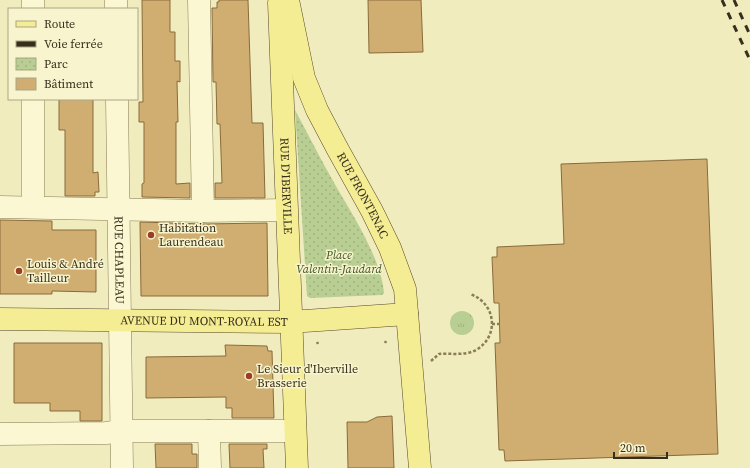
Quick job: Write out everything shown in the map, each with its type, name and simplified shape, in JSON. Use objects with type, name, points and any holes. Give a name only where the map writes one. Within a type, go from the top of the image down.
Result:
[{"type":"main road","name":"RUE D'IBERVILLE","points":[[279,0],[290,322],[297,468]]},
{"type":"main road","name":"RUE FRONTENAC","points":[[288,0],[304,78],[317,110],[372,211],[390,248],[405,289],[420,468]]},
{"type":"main road","name":"AVENUE DU MONT-ROYAL EST","points":[[0,319],[290,322],[407,314]]},
{"type":"street","points":[[199,0],[203,211]]},
{"type":"street","points":[[33,100],[33,207]]},
{"type":"street","name":"RUE CHAPLEAU","points":[[117,100],[122,468]]},
{"type":"street","points":[[0,207],[203,211],[286,210]]},
{"type":"street","points":[[0,434],[106,433],[121,431],[295,431]]},
{"type":"street","points":[[209,431],[210,468]]},
{"type":"path","points":[[432,361],[439,354],[464,353],[475,350],[488,338],[492,329],[491,314],[487,306],[478,297],[470,294]]},
{"type":"path","points":[[492,324],[500,324]]},
{"type":"green space","name":"Place Valentin-Jaudard","points":[[295,110],[331,178],[366,239],[378,266],[382,280],[384,293],[382,295],[310,298],[307,296]]},
{"type":"green space","points":[[462,311],[471,314],[474,323],[471,332],[462,335],[453,332],[450,323],[453,314]]},
{"type":"building","points":[[142,0],[170,0],[170,32],[175,32],[175,61],[180,61],[180,82],[177,81],[178,122],[176,122],[176,184],[190,183],[190,198],[142,197],[142,184],[144,183],[144,122],[139,122],[139,102],[143,102]]},
{"type":"building","points":[[219,0],[248,0],[252,123],[263,123],[265,198],[215,198],[215,183],[222,183],[220,124],[217,124],[216,82],[213,82],[212,8],[217,8],[217,2],[219,2]]},
{"type":"building","points":[[368,0],[421,0],[423,52],[369,53]]},
{"type":"building","points":[[59,100],[93,100],[93,173],[98,172],[99,192],[95,192],[95,196],[65,196],[65,130],[59,130]]},
{"type":"building","points":[[707,159],[718,454],[505,461],[504,450],[499,450],[495,343],[500,343],[499,303],[494,303],[492,257],[497,257],[497,247],[564,244],[561,164]]},
{"type":"building","points":[[0,220],[52,221],[52,230],[96,230],[96,292],[52,291],[52,294],[0,294]]},
{"type":"building","points":[[140,222],[203,224],[267,223],[268,296],[141,296]]},
{"type":"building","points":[[14,343],[102,343],[102,421],[80,421],[80,411],[50,411],[50,403],[14,403]]},
{"type":"building","points":[[225,345],[267,346],[268,351],[272,351],[274,418],[232,418],[232,408],[226,408],[226,397],[146,398],[146,357],[226,356]]},
{"type":"building","points":[[392,416],[394,468],[348,468],[347,422],[367,422],[377,417]]},
{"type":"building","points":[[155,444],[192,444],[192,454],[197,454],[197,468],[156,468]]},
{"type":"building","points":[[229,444],[267,444],[267,449],[263,449],[264,468],[230,468]]},
{"type":"railway","points":[[722,0],[750,60]]},
{"type":"railway","points":[[734,0],[750,35]]},
{"type":"place","name":"Habitation Laurendeau","points":[[151,235]]},
{"type":"place","name":"Louis & André Tailleur","points":[[19,271]]},
{"type":"place","name":"Le Sieur d'Iberville Brasserie","points":[[249,376]]}]
